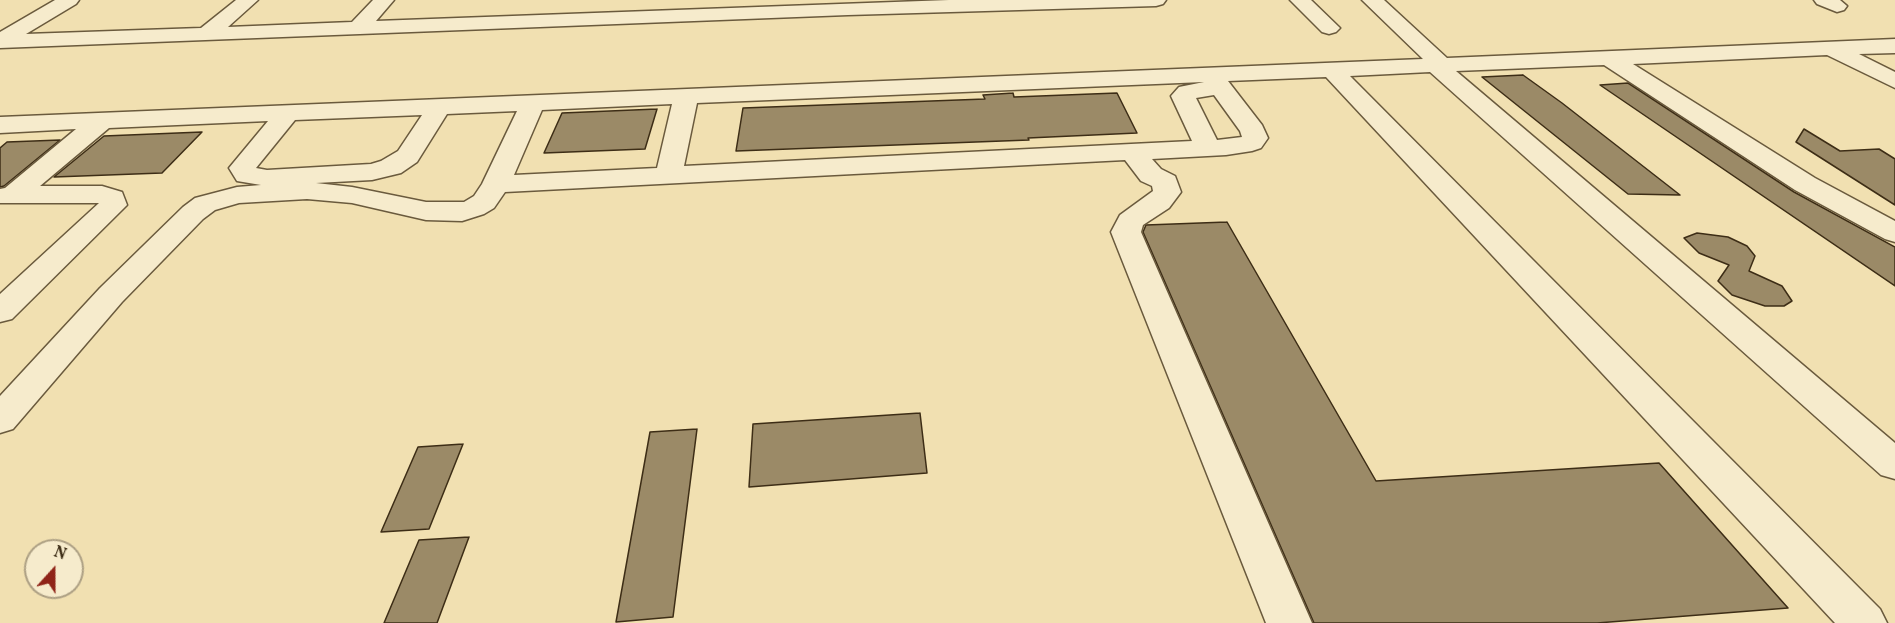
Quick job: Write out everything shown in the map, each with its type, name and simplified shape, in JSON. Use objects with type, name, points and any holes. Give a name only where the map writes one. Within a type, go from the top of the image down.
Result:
[{"type":"lane","points":[[0,42],[69,0]]},
{"type":"lane","points":[[208,33],[248,0]]},
{"type":"lane","points":[[358,27],[384,0]]},
{"type":"lane","points":[[0,42],[848,5],[1156,0]]},
{"type":"lane","points":[[1300,0],[1329,28]]},
{"type":"lane","points":[[1372,0],[1410,34],[1433,63],[1895,465]]},
{"type":"lane","points":[[0,125],[686,97],[1216,82],[1433,63],[1610,59],[1895,46]]},
{"type":"lane","points":[[1831,49],[1895,81]]},
{"type":"lane","points":[[1610,59],[1805,184],[1895,233]]},
{"type":"lane","points":[[1346,70],[1864,623]]},
{"type":"lane","points":[[496,184],[1208,148],[1243,146],[1252,143],[1256,138],[1253,130],[1216,82]]},
{"type":"lane","points":[[1208,148],[1183,96],[1187,92],[1216,82]]},
{"type":"lane","points":[[669,175],[686,97]]},
{"type":"lane","points":[[0,420],[111,295],[193,213],[205,204],[237,195],[324,191],[426,211],[462,212],[484,202],[496,184],[533,103]]},
{"type":"lane","points":[[288,113],[242,168],[247,176],[267,178],[361,173],[392,167],[408,156],[439,107]]},
{"type":"lane","points":[[7,196],[102,121]]},
{"type":"lane","points":[[1132,152],[1151,176],[1164,182],[1167,192],[1160,202],[1130,221],[1126,232],[1289,623]]},
{"type":"lane","points":[[0,312],[113,205],[112,198],[102,194],[7,196]]},
{"type":"building","points":[[1523,75],[1680,195],[1628,194],[1482,77]]},
{"type":"building","points":[[1628,83],[1794,192],[1895,247],[1895,286],[1600,85]]},
{"type":"building","points":[[1013,93],[1014,97],[1117,93],[1137,133],[1028,138],[1029,140],[736,151],[743,108],[985,99],[983,95]]},
{"type":"building","points":[[657,109],[645,149],[544,153],[562,113]]},
{"type":"building","points":[[1804,129],[1840,151],[1879,149],[1895,159],[1895,205],[1796,142]]},
{"type":"building","points":[[202,132],[162,173],[54,177],[104,136]]},
{"type":"building","points":[[60,140],[0,187],[0,148],[7,142]]},
{"type":"building","points":[[1227,222],[1376,481],[1659,463],[1788,608],[1597,623],[1314,623],[1143,232],[1146,225]]},
{"type":"building","points":[[1697,233],[1728,237],[1747,246],[1755,256],[1749,271],[1782,286],[1792,301],[1784,306],[1765,306],[1732,295],[1718,281],[1729,265],[1699,253],[1684,238]]},
{"type":"building","points":[[920,413],[927,473],[749,487],[753,424]]},
{"type":"building","points":[[697,429],[673,617],[616,622],[650,432]]},
{"type":"building","points":[[463,444],[429,529],[381,532],[418,447]]},
{"type":"building","points":[[469,537],[437,623],[384,623],[419,540]]}]
